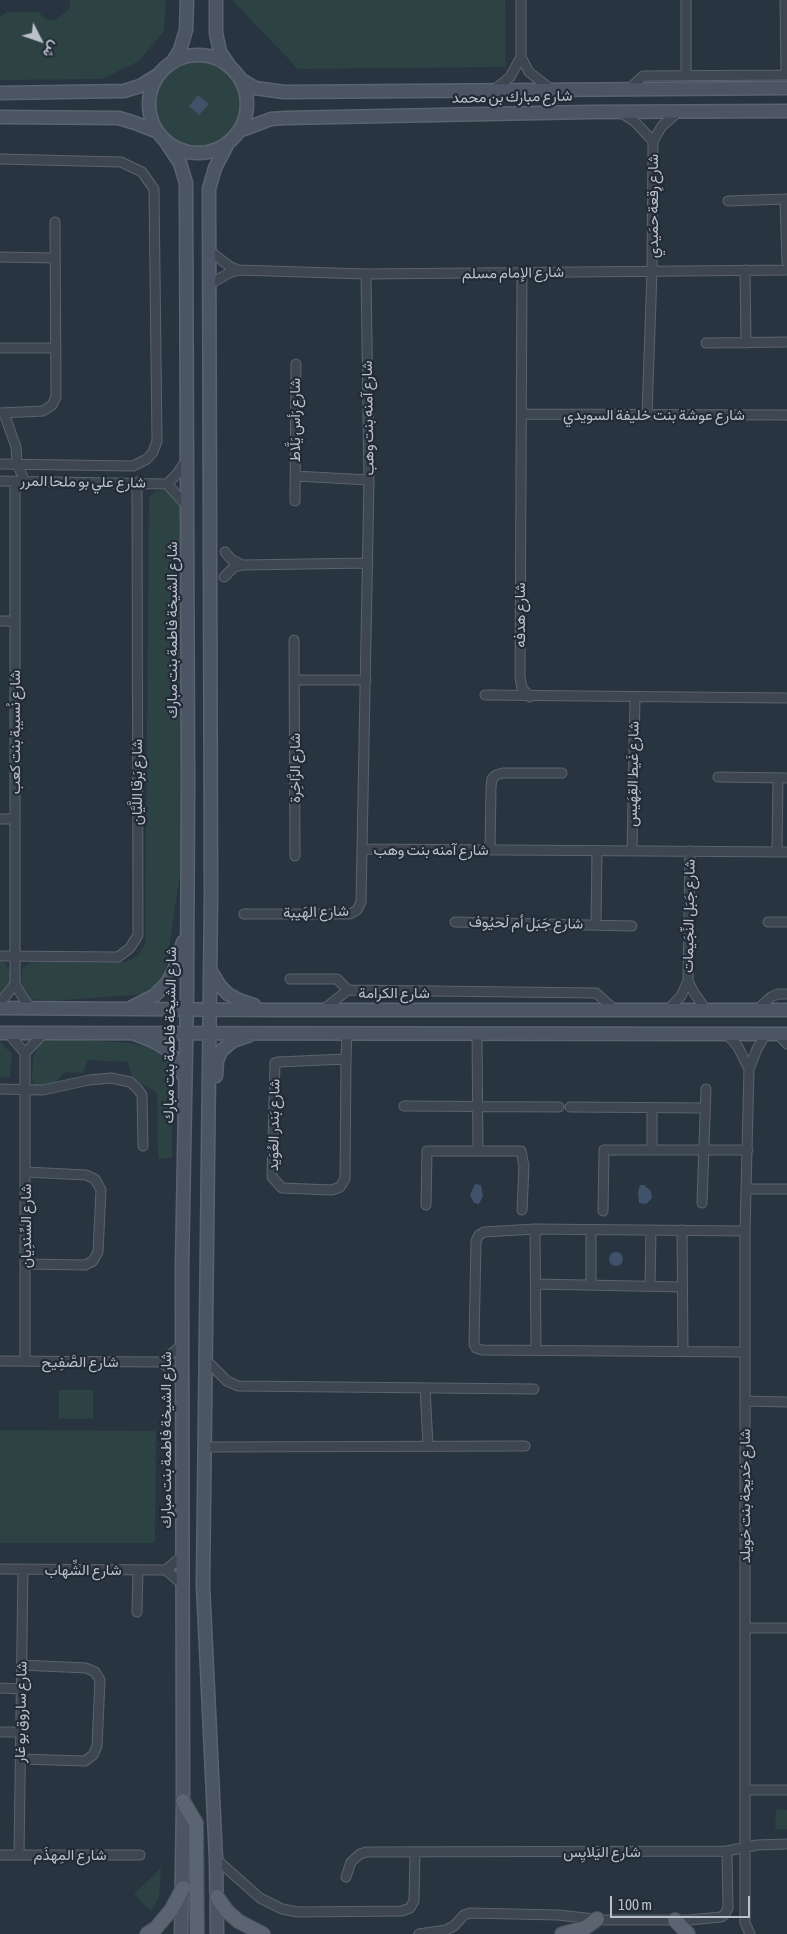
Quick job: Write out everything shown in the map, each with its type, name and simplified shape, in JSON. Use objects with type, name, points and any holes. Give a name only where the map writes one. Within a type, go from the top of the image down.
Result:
[{"type":"main road","points":[[172,63],[180,50],[186,30],[187,0]]},
{"type":"main road","points":[[216,0],[216,33],[220,52],[240,79],[247,105],[245,118],[239,131],[228,143],[215,168],[210,189],[210,965],[204,1358],[203,1585],[216,1859],[217,1934]]},
{"type":"main road","points":[[0,93],[124,91],[140,86],[172,63],[183,58],[196,56],[214,58],[230,68]]},
{"type":"main road","points":[[160,73],[152,87],[149,102],[151,118],[162,137]]},
{"type":"main road","name":"شارع مبارك بن محمد","points":[[240,79],[255,88],[284,92],[787,88]]},
{"type":"main road","name":"شارع مبارك بن محمد","points":[[239,131],[263,122],[285,118],[787,111]]},
{"type":"main road","points":[[0,117],[119,118],[135,123],[162,137],[177,149],[190,153],[204,153],[216,150],[228,143]]},
{"type":"main road","name":"شارع الشيخة فاطمة بنت مبارك","points":[[162,137],[180,163],[186,184],[188,925],[182,1345],[183,1801],[181,1934]]},
{"type":"main road","points":[[130,1008],[154,996],[168,983],[188,925]]},
{"type":"main road","points":[[210,965],[216,981],[228,994],[239,1000],[273,1010]]},
{"type":"main road","name":"شارع الكرامة","points":[[0,1008],[787,1010]]},
{"type":"main road","points":[[128,1031],[155,1042],[166,1049],[176,1061],[186,1081]]},
{"type":"main road","points":[[4,1033],[128,1031],[777,1034]]},
{"type":"main road","points":[[209,1095],[215,1081],[219,1056],[225,1046],[233,1041],[261,1032]]},
{"type":"main road","points":[[183,1801],[196,1823],[197,1934]]},
{"type":"main road","points":[[147,1934],[156,1928],[171,1910],[182,1888]]},
{"type":"main road","points":[[217,1897],[226,1911],[238,1921],[263,1934]]},
{"type":"main road","points":[[562,1934],[586,1928],[597,1920]]},
{"type":"main road","points":[[675,1920],[688,1934]]},
{"type":"street","points":[[521,0],[521,57],[529,72],[552,90]]},
{"type":"street","points":[[686,0],[686,75]]},
{"type":"street","points":[[628,90],[643,76],[786,75],[785,0]]},
{"type":"street","points":[[493,90],[510,77],[521,57]]},
{"type":"street","name":"شارع رِقعة حمَيدي","points":[[619,112],[634,121],[653,141]]},
{"type":"street","name":"شارع رِقعة حمَيدي","points":[[647,415],[652,271],[653,141],[662,126],[678,112]]},
{"type":"street","points":[[0,159],[121,162],[142,172],[154,189],[157,441],[153,452],[147,459],[133,466],[0,464]]},
{"type":"street","points":[[728,201],[786,199],[787,262]]},
{"type":"street","points":[[19,480],[16,446],[2,413],[43,411],[52,405],[56,396],[55,222]]},
{"type":"street","points":[[210,251],[229,266],[238,270]]},
{"type":"street","points":[[0,257],[55,258]]},
{"type":"street","name":"شارع الإمام مسلم","points":[[210,284],[238,270],[366,274],[787,270]]},
{"type":"street","points":[[744,270],[746,343]]},
{"type":"street","name":"شارع هدفه","points":[[522,272],[520,677],[522,688],[530,697]]},
{"type":"street","name":"شارع آمنه بنت وهب","points":[[366,274],[369,480],[363,850],[787,852]]},
{"type":"street","points":[[706,343],[787,342]]},
{"type":"street","points":[[0,348],[56,348]]},
{"type":"street","name":"شارع رَأس يَلَّاط","points":[[295,501],[296,364]]},
{"type":"street","name":"شارع عوشة بنت خليفة السويدي","points":[[522,414],[787,415]]},
{"type":"street","name":"شارع علي بو ملحا المرر","points":[[167,484],[181,469],[188,457]]},
{"type":"street","name":"شارع رَأس يَلَّاط","points":[[295,476],[369,480]]},
{"type":"street","name":"شارع نُسيبة بنت كعب","points":[[15,984],[15,621],[19,480]]},
{"type":"street","name":"شارع علي بو ملحا المرر","points":[[0,481],[167,484],[188,508]]},
{"type":"street","name":"شارع بَرقا اللَّيَّان","points":[[0,956],[118,957],[130,948],[138,935],[137,482]]},
{"type":"street","points":[[225,552],[231,559],[242,565]]},
{"type":"street","points":[[224,577],[234,567],[242,565],[368,563]]},
{"type":"street","points":[[0,621],[15,621]]},
{"type":"street","name":"شارع الزَّاخِرة","points":[[294,640],[295,856]]},
{"type":"street","points":[[294,680],[366,680]]},
{"type":"street","points":[[485,696],[787,698]]},
{"type":"street","name":"شارع غَيط القِهَيس","points":[[632,851],[635,697]]},
{"type":"street","points":[[490,850],[491,787],[492,780],[496,775],[503,773],[562,773]]},
{"type":"street","points":[[718,777],[783,778],[777,852]]},
{"type":"street","points":[[0,819],[15,820]]},
{"type":"street","name":"شارع الهَيبة","points":[[244,914],[350,914],[357,910],[361,902],[363,850]]},
{"type":"street","name":"شارع جَبَل أم لَحيُوف","points":[[596,924],[597,851]]},
{"type":"street","name":"شارع جَبَل النِّجَيمات","points":[[668,1010],[681,996],[688,981],[690,851]]},
{"type":"street","name":"شارع جَبَل أم لَحيُوف","points":[[455,922],[632,926]]},
{"type":"street","points":[[768,922],[787,922]]},
{"type":"street","points":[[290,980],[337,979],[348,990]]},
{"type":"street","name":"شارع جَبَل النِّجَيمات","points":[[688,981],[706,1010]]},
{"type":"street","points":[[0,1003],[15,984],[25,1001],[32,1008]]},
{"type":"street","points":[[324,1009],[348,990],[596,993],[614,1009]]},
{"type":"street","points":[[757,1010],[771,997],[778,994],[787,994]]},
{"type":"street","name":"شارع بَندر العُوَيد","points":[[346,1059],[275,1063],[272,1178],[282,1188],[332,1190],[340,1187],[345,1179],[347,1032]]},
{"type":"street","points":[[4,1033],[25,1053],[44,1033]]},
{"type":"street","points":[[477,1033],[478,1151]]},
{"type":"street","name":"شارع خديجة بنت خويلد","points":[[727,1034],[738,1047],[749,1069]]},
{"type":"street","points":[[777,1034],[787,1044]]},
{"type":"street","name":"شارع خديجة بنت خويلد","points":[[740,1934],[745,1923],[746,1628],[744,1352],[749,1069],[757,1050],[777,1034]]},
{"type":"street","name":"شارع السِّندِيان","points":[[25,1053],[25,1361]]},
{"type":"street","points":[[0,1089],[43,1090],[89,1080],[111,1078],[130,1082],[138,1088],[142,1095],[142,1146]]},
{"type":"street","points":[[702,1203],[706,1089]]},
{"type":"street","points":[[404,1106],[559,1107]]},
{"type":"street","points":[[570,1108],[705,1108]]},
{"type":"street","points":[[652,1108],[652,1150]]},
{"type":"street","points":[[603,1211],[604,1150],[748,1150]]},
{"type":"street","points":[[426,1205],[428,1151],[521,1151],[524,1166],[522,1210]]},
{"type":"street","points":[[26,1172],[86,1175],[95,1180],[101,1190],[98,1252],[93,1261],[85,1265],[26,1264]]},
{"type":"street","points":[[747,1189],[787,1189]]},
{"type":"street","points":[[744,1352],[482,1350],[476,1348],[474,1344],[476,1241],[479,1235],[484,1232],[535,1229],[745,1231]]},
{"type":"street","points":[[535,1229],[536,1350]]},
{"type":"street","points":[[591,1230],[591,1284]]},
{"type":"street","points":[[650,1286],[651,1230]]},
{"type":"street","points":[[682,1230],[683,1351]]},
{"type":"street","points":[[536,1284],[682,1287]]},
{"type":"street","points":[[182,1345],[161,1362],[183,1382]]},
{"type":"street","points":[[204,1358],[227,1381],[238,1386],[534,1389]]},
{"type":"street","name":"شارع الصَّفِيح","points":[[0,1361],[161,1362]]},
{"type":"street","points":[[425,1388],[428,1445]]},
{"type":"street","points":[[745,1402],[787,1402]]},
{"type":"street","points":[[204,1447],[525,1446]]},
{"type":"street","points":[[182,1556],[166,1570],[182,1584]]},
{"type":"street","name":"شارع الشِّهاب","points":[[0,1569],[166,1570]]},
{"type":"street","name":"شارع ساروق بو غار","points":[[19,1855],[23,1569]]},
{"type":"street","points":[[137,1612],[138,1570]]},
{"type":"street","points":[[746,1628],[787,1628]]},
{"type":"street","points":[[20,1759],[85,1761],[93,1755],[97,1746],[100,1680],[95,1672],[86,1668],[21,1666]]},
{"type":"street","points":[[0,1688],[21,1689]]},
{"type":"street","points":[[0,1732],[20,1732]]},
{"type":"street","points":[[745,1790],[787,1790]]},
{"type":"street","name":"شارع اليَلايِس","points":[[346,1877],[349,1867],[355,1859],[372,1853],[728,1851],[764,1844],[787,1844]]},
{"type":"street","points":[[419,1934],[446,1930],[454,1926],[464,1915],[470,1913],[558,1915],[597,1920],[718,1918],[726,1914],[728,1908],[728,1851]]},
{"type":"street","points":[[216,1859],[260,1898],[282,1909],[298,1912],[402,1911],[410,1908],[414,1901],[415,1853]]},
{"type":"street","name":"شارع المِهذَم","points":[[0,1855],[140,1855]]},
{"type":"street","name":"شارع خديجة بنت خويلد","points":[[745,1923],[750,1934]]},
{"type":"green space","points":[[70,0],[166,0],[164,31],[139,61],[102,79],[0,80],[0,17],[7,12],[39,12],[45,19],[56,20],[70,8]]},
{"type":"green space","points":[[232,0],[505,0],[506,67],[298,69]]},
{"type":"green space","points":[[198,62],[214,66],[228,75],[237,89],[241,105],[237,121],[228,135],[214,144],[198,148],[182,144],[168,135],[159,121],[155,105],[159,89],[168,75],[182,66]]},
{"type":"green space","points":[[167,490],[185,507],[182,860],[166,971],[158,983],[146,994],[51,1001],[30,999],[21,982],[23,968],[31,962],[124,962],[131,960],[139,954],[145,944],[149,497],[156,491]]},
{"type":"green space","points":[[0,961],[6,964],[10,972],[11,981],[0,998]]},
{"type":"green space","points":[[49,1038],[130,1043],[151,1048],[164,1057],[172,1069],[172,1157],[158,1159],[157,1093],[132,1077],[128,1062],[88,1060],[83,1073],[65,1072],[56,1082],[49,1086],[37,1087],[32,1080],[33,1056],[40,1044]]},
{"type":"green space","points":[[0,1042],[12,1054],[10,1078],[0,1077]]},
{"type":"green space","points":[[59,1390],[93,1390],[93,1419],[59,1419]]},
{"type":"green space","points":[[0,1430],[156,1431],[155,1543],[0,1543]]},
{"type":"green space","points":[[776,1809],[787,1810],[787,1829],[775,1829]]},
{"type":"green space","points":[[161,1868],[159,1897],[151,1911],[134,1894]]},
{"type":"water","points":[[198,95],[209,104],[199,115],[189,106]]},
{"type":"water","points":[[475,1184],[481,1185],[483,1196],[479,1204],[474,1203],[470,1195]]},
{"type":"water","points":[[640,1185],[644,1185],[651,1191],[652,1198],[646,1204],[639,1203],[638,1192]]},
{"type":"water","points":[[616,1252],[621,1254],[623,1259],[621,1264],[616,1266],[611,1264],[609,1259],[611,1254]]}]
